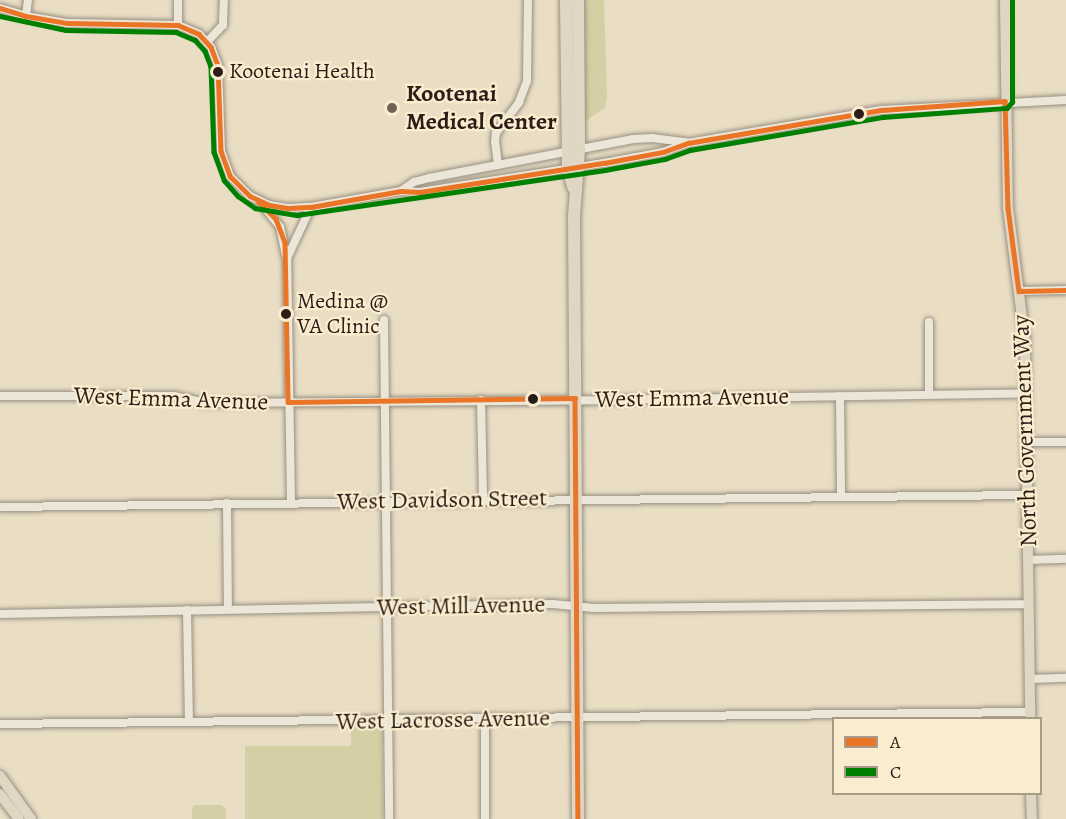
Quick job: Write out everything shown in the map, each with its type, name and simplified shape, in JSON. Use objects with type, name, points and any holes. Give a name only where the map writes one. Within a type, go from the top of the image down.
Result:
[{"type":"highway","points":[[566,0],[574,151]]},
{"type":"highway","points":[[578,0],[574,151],[578,819]]},
{"type":"main road","name":"North Government Way","points":[[1005,0],[1008,208],[1025,341],[1030,715]]},
{"type":"main road","points":[[0,776],[31,819]]},
{"type":"main road","points":[[0,794],[19,819]]},
{"type":"main road","points":[[1031,795],[1032,819]]},
{"type":"street","points":[[26,16],[28,0]]},
{"type":"street","points":[[178,0],[178,25]]},
{"type":"street","points":[[207,42],[222,25],[224,0]]},
{"type":"street","points":[[498,165],[496,133],[519,102],[527,81],[528,0]]},
{"type":"street","points":[[0,8],[26,16],[67,23],[178,25],[192,30],[207,42],[219,73],[223,159],[237,185],[258,201],[278,222],[287,258],[291,502]]},
{"type":"street","points":[[258,201],[290,208],[311,207],[401,191],[420,192],[663,152],[688,143],[882,110],[1005,101],[1066,100]]},
{"type":"street","points":[[401,191],[414,182],[429,178],[574,151],[652,138],[688,143]]},
{"type":"street","points":[[287,258],[311,207]]},
{"type":"street","points":[[1019,291],[1066,290]]},
{"type":"street","points":[[384,320],[387,401],[389,819]]},
{"type":"street","points":[[929,322],[929,394]]},
{"type":"street","name":"West Emma Avenue","points":[[0,396],[174,396],[206,403],[1026,393]]},
{"type":"street","points":[[840,396],[840,497]]},
{"type":"street","points":[[481,400],[483,500]]},
{"type":"street","points":[[1027,442],[1066,442]]},
{"type":"street","name":"West Davidson Street","points":[[0,507],[227,502],[1027,495]]},
{"type":"street","points":[[227,502],[228,609]]},
{"type":"street","points":[[1028,560],[1066,559]]},
{"type":"street","name":"West Mill Avenue","points":[[0,614],[187,609],[577,606],[594,608],[1029,603]]},
{"type":"street","points":[[187,609],[189,722]]},
{"type":"street","points":[[1030,679],[1066,678]]},
{"type":"street","name":"West Lacrosse Avenue","points":[[0,724],[1030,715]]},
{"type":"street","points":[[485,720],[485,819]]},
{"type":"street","points":[[1027,819],[1032,819]]},
{"type":"shaded area","points":[[584,0],[604,0],[607,97],[605,108],[583,123]]},
{"type":"shaded area","points":[[351,727],[382,727],[383,819],[245,819],[245,746],[351,746]]},
{"type":"shaded area","points":[[195,805],[221,805],[226,808],[226,819],[192,819],[192,809]]},
{"type":"transit line","name":"C","points":[[0,16],[66,30],[176,32],[195,40],[205,51],[211,67],[214,152],[224,180],[238,196],[255,208],[297,215],[605,170],[665,159],[690,150],[883,117],[1007,108],[1012,102],[1012,0]]},
{"type":"transit line","name":"A","points":[[0,8],[26,16],[67,23],[178,25],[199,34],[211,47],[218,65],[221,151],[230,176],[250,196],[269,205],[289,208],[311,207],[401,191],[420,192],[604,163],[663,152],[688,143],[882,110],[1005,101],[1008,208],[1019,291],[1066,290]]},
{"type":"transit line","name":"A","points":[[258,201],[276,219],[285,243],[288,402],[575,398],[578,819]]},
{"type":"place","name":"Kootenai Health","points":[[218,72]]},
{"type":"place","name":"Kootenai Medical Center","points":[[392,108]]},
{"type":"place","name":"Medina @ VA Clinic","points":[[286,314]]}]
